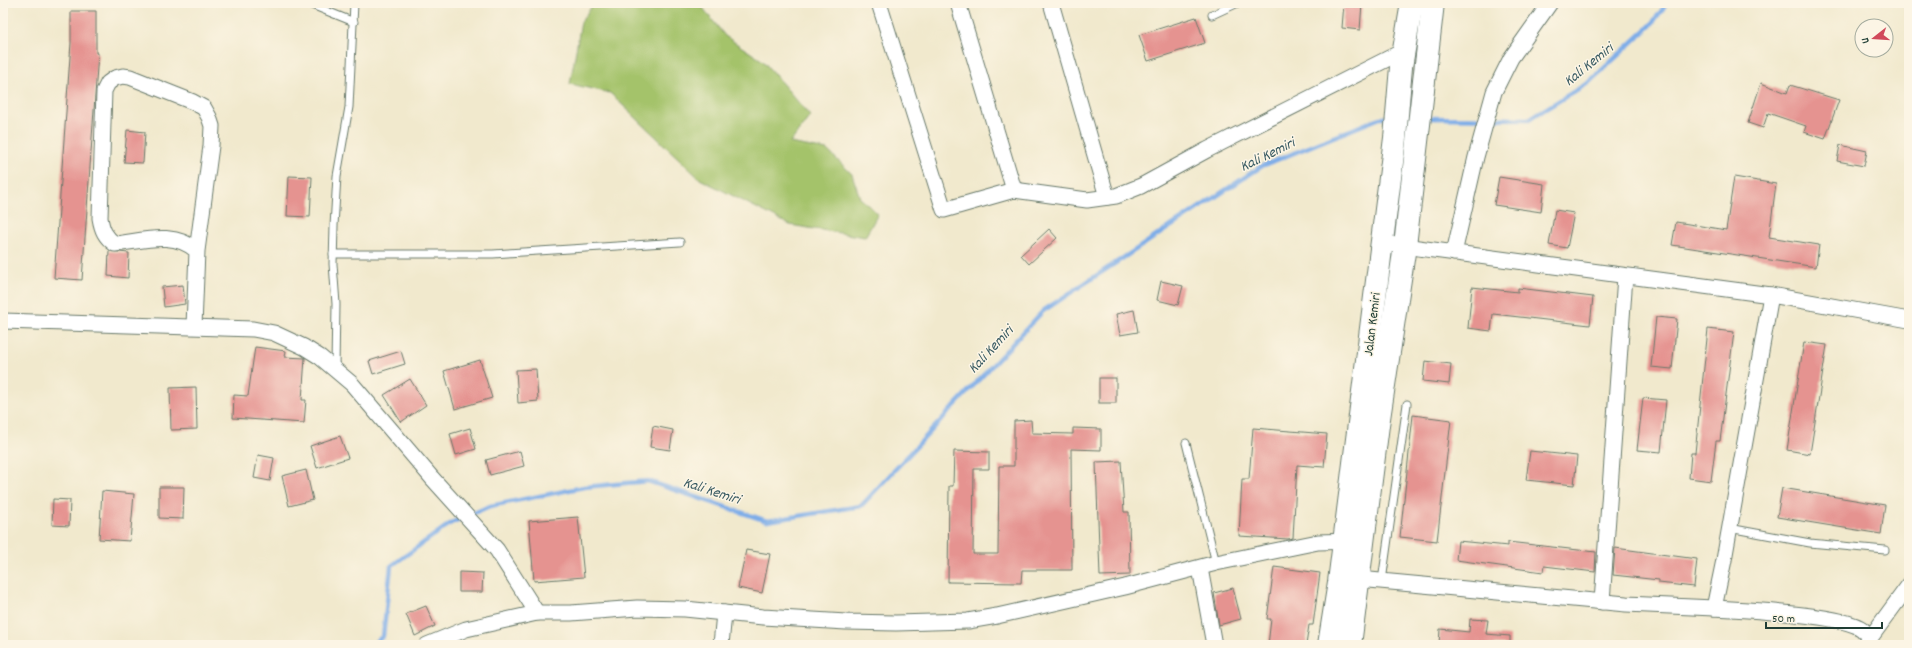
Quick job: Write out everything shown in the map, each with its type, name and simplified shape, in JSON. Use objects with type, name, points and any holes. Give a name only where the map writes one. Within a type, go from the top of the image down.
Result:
[{"type":"highway","name":"Jalan Kemiri","points":[[1329,645],[1354,541],[1378,425],[1405,246],[1403,58],[1412,3]]},
{"type":"highway","name":"Jalan Kemiri","points":[[1350,645],[1359,579],[1354,541],[1381,243],[1405,140],[1424,70],[1433,3]]},
{"type":"street","points":[[879,3],[944,210],[1014,190],[1087,200],[1107,197],[1141,186],[1207,150],[1403,58]]},
{"type":"street","points":[[958,3],[1014,190]]},
{"type":"street","points":[[1051,3],[1107,197]]},
{"type":"street","points":[[1454,252],[1469,186],[1494,92],[1511,58],[1550,3]]},
{"type":"street","points":[[194,326],[197,251],[211,146],[212,126],[204,108],[187,99],[130,77],[122,76],[115,78],[108,83],[104,90],[100,218],[102,229],[107,238],[115,244],[160,239],[179,240],[189,244],[197,251]]},
{"type":"street","points":[[1381,243],[1771,295],[1909,320]]},
{"type":"street","points":[[1602,602],[1625,276]]},
{"type":"street","points":[[1714,608],[1771,295]]},
{"type":"street","points":[[3,321],[252,329],[274,333],[304,347],[335,369],[373,407],[503,559],[537,613]]},
{"type":"street","points":[[427,645],[466,629],[537,613],[661,608],[763,617],[846,622],[896,623],[968,621],[997,616],[1125,587],[1216,563],[1318,542],[1354,541]]},
{"type":"street","points":[[1200,568],[1214,645]]},
{"type":"street","points":[[1359,579],[1602,602],[1714,608],[1829,619],[1849,623],[1861,628],[1866,633],[1868,643]]},
{"type":"street","points":[[1868,643],[1909,585]]},
{"type":"street","points":[[720,645],[724,613]]},
{"type":"lane","points":[[307,3],[354,22]]},
{"type":"lane","points":[[335,369],[336,304],[333,254],[337,176],[348,106],[354,3]]},
{"type":"lane","points":[[1212,15],[1238,3]]},
{"type":"lane","points":[[333,254],[492,254],[680,242]]},
{"type":"lane","points":[[1382,581],[1407,404]]},
{"type":"lane","points":[[1186,443],[1216,563]]},
{"type":"lane","points":[[1729,528],[1810,543],[1885,550]]},
{"type":"green space","points":[[594,3],[699,3],[725,36],[763,61],[810,116],[790,143],[827,150],[852,174],[860,198],[878,214],[865,237],[790,225],[700,179],[610,93],[570,84],[581,22]]},
{"type":"building","points":[[1344,3],[1362,3],[1360,30],[1342,28]]},
{"type":"building","points":[[71,11],[96,11],[96,53],[98,53],[82,280],[54,278],[71,43]]},
{"type":"building","points":[[1196,17],[1205,43],[1148,61],[1139,35]]},
{"type":"building","points":[[1761,83],[1787,93],[1790,85],[1839,100],[1825,139],[1804,132],[1806,126],[1768,113],[1763,128],[1748,123]]},
{"type":"building","points":[[127,130],[145,132],[143,163],[124,162]]},
{"type":"building","points":[[1840,145],[1867,151],[1864,166],[1837,161]]},
{"type":"building","points":[[289,176],[312,177],[310,217],[287,216]]},
{"type":"building","points":[[1499,177],[1544,184],[1541,212],[1494,205]]},
{"type":"building","points":[[1734,177],[1776,184],[1769,237],[1819,245],[1816,267],[1672,245],[1676,222],[1726,230]]},
{"type":"building","points":[[1555,210],[1574,213],[1567,248],[1549,245]]},
{"type":"building","points":[[1049,229],[1057,238],[1029,264],[1021,255]]},
{"type":"building","points":[[109,251],[129,253],[128,278],[108,276]]},
{"type":"building","points":[[1161,281],[1183,286],[1178,305],[1157,300]]},
{"type":"building","points":[[183,285],[185,304],[164,307],[162,287]]},
{"type":"building","points":[[1472,287],[1518,292],[1518,288],[1593,297],[1590,325],[1493,314],[1491,331],[1468,328]]},
{"type":"building","points":[[1134,310],[1138,332],[1120,335],[1116,314]]},
{"type":"building","points":[[1656,317],[1677,319],[1672,369],[1651,367]]},
{"type":"building","points":[[1708,329],[1734,332],[1720,441],[1716,441],[1711,481],[1689,478],[1691,453],[1695,453]]},
{"type":"building","points":[[1804,342],[1827,345],[1810,454],[1787,450]]},
{"type":"building","points":[[255,347],[286,351],[285,357],[305,358],[302,400],[306,400],[304,423],[233,418],[234,395],[248,396]]},
{"type":"building","points":[[401,351],[405,364],[373,374],[369,361]]},
{"type":"building","points":[[480,360],[492,398],[455,409],[444,371]]},
{"type":"building","points":[[1425,361],[1451,364],[1449,384],[1423,381]]},
{"type":"building","points":[[536,369],[538,401],[518,403],[516,370]]},
{"type":"building","points":[[1099,378],[1116,378],[1116,403],[1099,403]]},
{"type":"building","points":[[410,379],[426,405],[401,422],[384,395]]},
{"type":"building","points":[[196,387],[197,429],[171,430],[170,388]]},
{"type":"building","points":[[1643,398],[1666,400],[1661,452],[1637,450]]},
{"type":"building","points":[[1413,415],[1451,420],[1437,541],[1400,537]]},
{"type":"building","points":[[1031,420],[1032,433],[1073,434],[1073,428],[1101,429],[1101,450],[1071,449],[1072,570],[1022,570],[1021,583],[948,582],[949,486],[953,486],[954,451],[989,452],[989,469],[974,469],[973,554],[998,554],[999,466],[1014,466],[1014,421]]},
{"type":"building","points":[[653,426],[673,430],[670,450],[650,447]]},
{"type":"building","points":[[470,428],[476,449],[456,455],[450,434]]},
{"type":"building","points":[[1253,428],[1327,434],[1324,467],[1297,465],[1293,538],[1239,536],[1242,479],[1249,479]]},
{"type":"building","points":[[340,436],[348,458],[317,468],[310,446]]},
{"type":"building","points":[[520,451],[524,466],[490,475],[486,460]]},
{"type":"building","points":[[1530,451],[1577,456],[1574,485],[1526,480]]},
{"type":"building","points":[[258,455],[274,458],[270,481],[254,478]]},
{"type":"building","points":[[1121,461],[1124,512],[1129,512],[1130,575],[1100,576],[1096,462]]},
{"type":"building","points":[[306,470],[313,500],[289,506],[282,476]]},
{"type":"building","points":[[159,487],[184,487],[183,519],[159,518]]},
{"type":"building","points":[[1782,488],[1885,505],[1881,534],[1777,517]]},
{"type":"building","points":[[102,491],[134,494],[130,541],[99,539]]},
{"type":"building","points":[[53,499],[70,500],[69,526],[52,525]]},
{"type":"building","points":[[578,517],[584,577],[534,581],[529,521]]},
{"type":"building","points":[[1458,541],[1508,546],[1508,542],[1596,552],[1595,572],[1544,566],[1543,572],[1456,560]]},
{"type":"building","points":[[1615,548],[1697,559],[1694,587],[1659,583],[1659,580],[1613,575]]},
{"type":"building","points":[[746,550],[770,554],[762,593],[738,588]]},
{"type":"building","points":[[1274,567],[1320,573],[1313,625],[1309,625],[1306,645],[1268,645],[1271,619],[1267,619]]},
{"type":"building","points":[[459,572],[483,573],[482,592],[459,592]]},
{"type":"building","points":[[1233,588],[1241,619],[1219,625],[1214,593]]},
{"type":"building","points":[[426,606],[435,626],[415,636],[406,614]]},
{"type":"building","points":[[1470,619],[1488,620],[1486,634],[1510,636],[1510,645],[1439,645],[1440,629],[1469,632]]},
{"type":"waterway","name":"Kali Kemiri","points":[[1425,118],[1529,119],[1588,83],[1651,25],[1667,3]]},
{"type":"waterway","name":"Kali Kemiri","points":[[372,645],[383,636],[391,566],[451,523],[490,506],[584,487],[648,481],[767,521],[861,506],[1043,311],[1262,166],[1380,118],[1392,118]]}]
